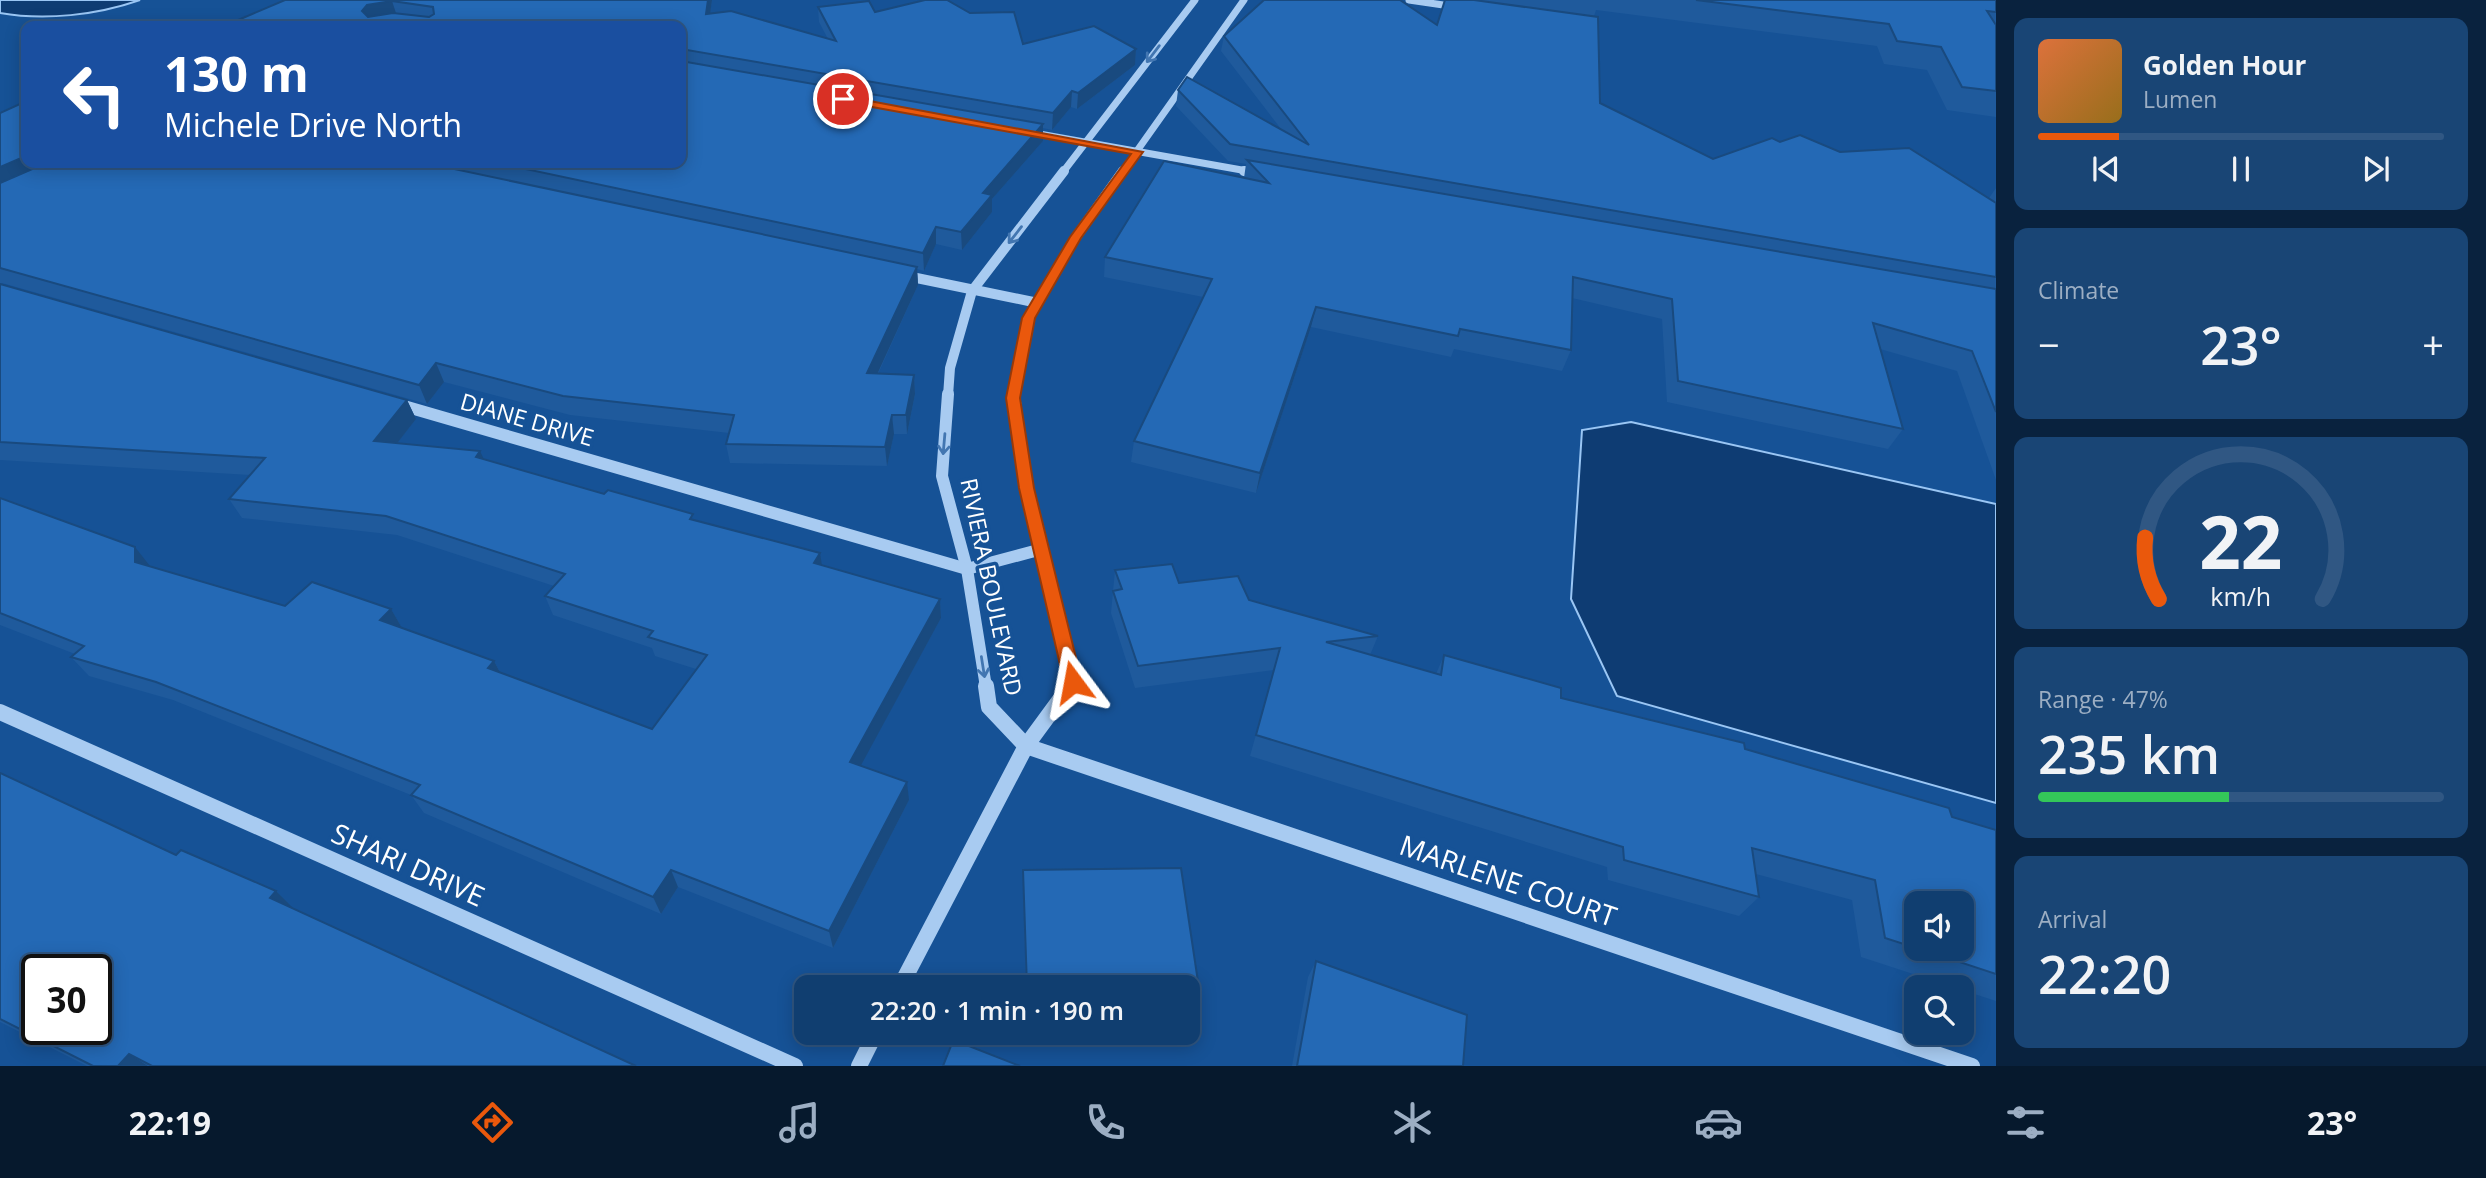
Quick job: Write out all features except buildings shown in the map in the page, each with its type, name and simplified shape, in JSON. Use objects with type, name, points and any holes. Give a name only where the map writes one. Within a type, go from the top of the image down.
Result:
[{"type":"street","name":"RIVIERA BOULEVARD","points":[[1026,746],[989,707],[967,569],[942,476],[950,368],[972,291],[1195,0]]},
{"type":"street","name":"RIVIERA BOULEVARD","points":[[906,975],[1026,746],[1073,682],[1026,488],[1013,398],[1028,318],[1076,237],[1244,0]]},
{"type":"street","points":[[1409,0],[1460,7]]},
{"type":"street","points":[[1018,130],[1274,176]]},
{"type":"street","points":[[891,273],[1038,303]]},
{"type":"street","name":"DIANE DRIVE","points":[[390,402],[967,569]]},
{"type":"street","points":[[967,569],[1042,549]]},
{"type":"street","name":"SHARI DRIVE","points":[[0,712],[795,1066]]},
{"type":"street","name":"MARLENE COURT","points":[[1026,746],[1972,1066]]},
{"type":"street","points":[[859,1066],[870,1045]]},
{"type":"water","points":[[0,0],[140,0],[89,13],[35,16],[0,13]]},
{"type":"water","points":[[1631,422],[1996,504],[1996,803],[1617,696],[1571,599],[1582,430]]},
{"type":"route","points":[[843,99],[1138,152],[1076,237],[1028,318],[1013,398],[1026,488],[1073,682]]}]
